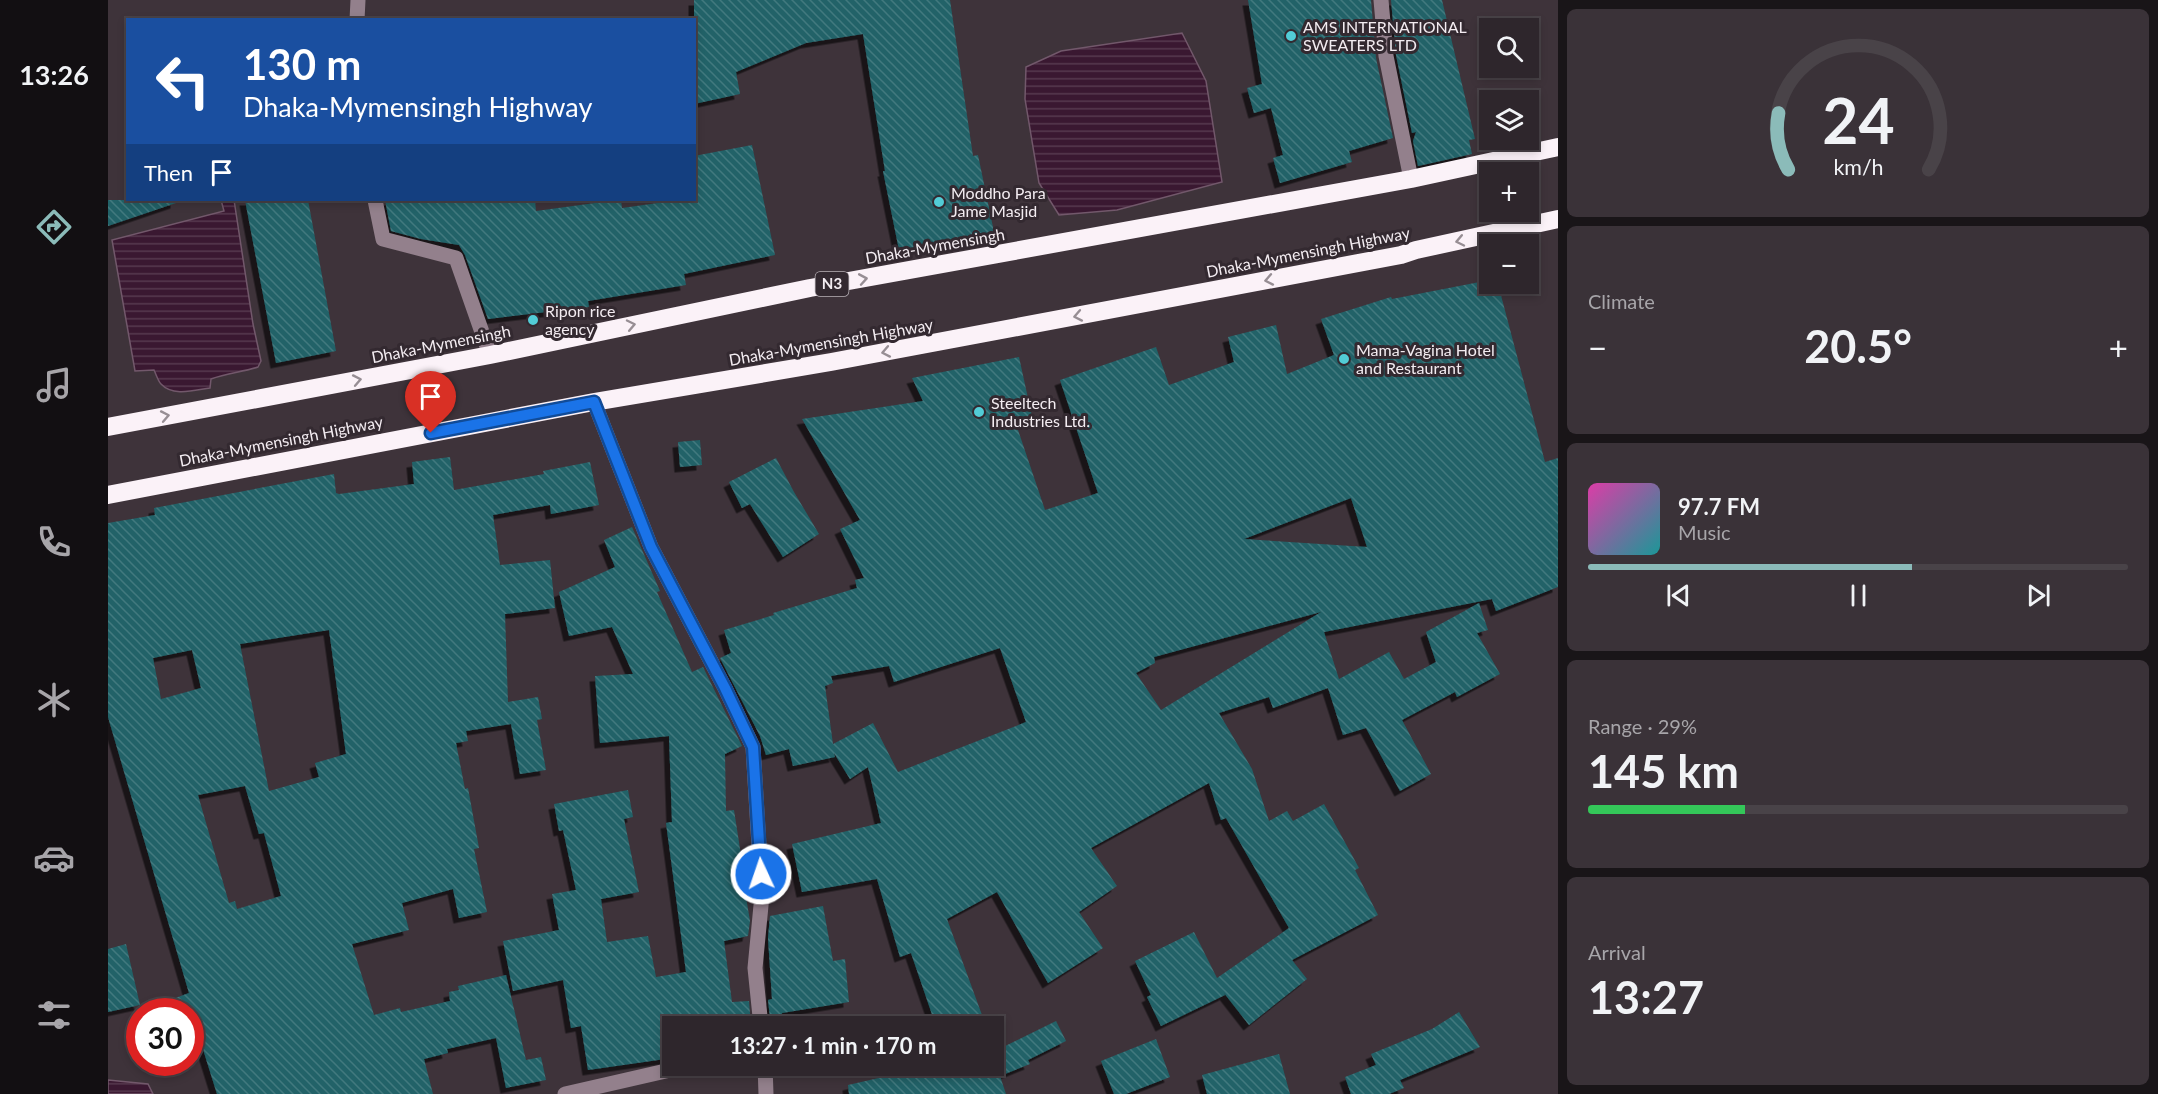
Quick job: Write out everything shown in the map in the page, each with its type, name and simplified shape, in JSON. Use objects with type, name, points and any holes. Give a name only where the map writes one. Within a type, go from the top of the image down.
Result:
[{"type":"highway","name":"Dhaka-Mymensingh","points":[[108,427],[490,355],[821,286],[1411,179],[1558,147]]},
{"type":"highway","name":"Dhaka-Mymensingh Highway","points":[[108,495],[594,402],[842,360],[1390,258],[1558,219]]},
{"type":"street","points":[[357,18],[358,0]]},
{"type":"street","points":[[1381,0],[1386,56],[1411,179]]},
{"type":"street","points":[[375,201],[383,239],[456,258],[490,355]]},
{"type":"street","points":[[594,402],[651,547],[725,688],[753,747],[762,895],[755,968],[760,1016]]},
{"type":"street","points":[[565,1094],[662,1072]]},
{"type":"street","points":[[765,1076],[766,1094]]},
{"type":"shaded area","points":[[1182,33],[1206,81],[1222,182],[1117,210],[1059,215],[1039,183],[1025,99],[1026,67],[1061,51]]},
{"type":"shaded area","points":[[221,201],[234,201],[261,361],[258,367],[211,379],[210,388],[178,392],[161,384],[154,370],[135,371],[112,240],[224,211]]},
{"type":"shaded area","points":[[108,1080],[148,1084],[153,1094],[108,1094]]},
{"type":"building","points":[[694,0],[950,0],[973,156],[978,155],[994,232],[899,250],[883,171],[885,171],[863,34],[806,43],[736,72],[740,94],[696,104],[696,18],[694,18]]},
{"type":"building","points":[[1248,0],[1371,0],[1376,58],[1393,138],[1349,151],[1352,162],[1280,183],[1273,158],[1283,155],[1271,108],[1254,113],[1247,88],[1262,84]]},
{"type":"building","points":[[1391,0],[1442,0],[1475,139],[1469,140],[1472,154],[1418,166],[1413,141],[1416,132],[1412,133],[1396,55]]},
{"type":"building","points":[[752,145],[775,255],[684,274],[686,285],[588,301],[589,307],[488,319],[465,255],[459,245],[391,231],[385,201],[535,201],[536,211],[610,201],[621,201],[622,208],[672,201],[696,201],[696,156]]},
{"type":"building","points":[[108,200],[176,201],[176,203],[108,226]]},
{"type":"building","points":[[245,201],[308,201],[336,351],[276,363]]},
{"type":"building","points":[[1479,282],[1479,294],[1501,294],[1545,462],[1558,458],[1558,587],[1496,611],[1492,599],[1324,632],[1339,679],[1389,652],[1404,679],[1436,662],[1426,632],[1479,603],[1488,630],[1477,633],[1500,674],[1457,697],[1455,692],[1402,720],[1431,774],[1400,791],[1366,728],[1343,735],[1328,688],[1273,708],[1269,697],[1219,713],[1252,769],[1269,821],[1287,811],[1293,821],[1324,804],[1359,868],[1355,870],[1378,915],[1292,960],[1307,979],[1249,1025],[1224,993],[1225,995],[1161,1026],[1147,997],[1151,995],[1135,961],[1194,932],[1217,978],[1289,928],[1226,818],[1221,820],[1209,783],[1091,848],[1117,886],[1079,912],[1103,948],[1048,983],[997,892],[947,919],[982,1016],[933,1016],[911,953],[900,957],[877,879],[802,892],[792,844],[881,823],[868,767],[850,779],[834,753],[835,757],[793,766],[789,749],[766,755],[760,736],[720,658],[731,653],[724,630],[857,588],[855,580],[864,578],[840,529],[860,520],[802,419],[923,401],[912,378],[1019,357],[1033,421],[1017,427],[1045,510],[1098,493],[1060,380],[1156,347],[1169,385],[1234,362],[1228,337],[1276,325],[1287,374],[1334,355],[1321,319],[1391,297],[1392,299]],"holes":[[[1351,498],[1367,547],[1244,539]],[[1321,612],[1161,710],[1136,673],[1155,663],[1154,657]],[[1000,648],[1026,722],[898,772],[873,723],[833,744],[825,686],[833,683],[831,676],[889,666],[894,682]]]},
{"type":"building","points":[[700,440],[702,465],[680,467],[678,442]]},
{"type":"building","points":[[450,457],[454,490],[544,474],[543,471],[590,462],[599,505],[551,514],[550,505],[493,515],[500,565],[550,560],[555,608],[505,614],[508,702],[538,697],[542,719],[537,720],[546,770],[520,774],[511,724],[466,731],[468,741],[456,743],[465,789],[468,788],[479,848],[474,849],[487,912],[459,918],[453,889],[402,903],[409,930],[352,944],[374,1015],[400,1008],[401,1012],[450,1001],[449,992],[459,990],[458,986],[506,975],[526,1060],[541,1057],[546,1080],[506,1088],[496,1038],[447,1049],[448,1053],[424,1059],[433,1094],[217,1094],[204,1052],[204,998],[175,998],[189,993],[108,717],[108,523],[155,515],[154,508],[334,474],[336,493],[339,494],[414,484],[412,462]],"holes":[[[329,630],[346,754],[315,763],[319,777],[269,791],[240,644]],[[192,650],[201,688],[161,699],[153,658]],[[245,786],[259,834],[264,833],[281,896],[237,909],[235,901],[229,903],[198,795]]]},
{"type":"building","points":[[776,458],[819,534],[783,557],[750,504],[742,508],[729,482]]},
{"type":"building","points":[[632,527],[692,672],[703,667],[742,746],[725,754],[726,811],[734,810],[750,921],[748,936],[724,941],[732,1002],[749,1001],[750,1016],[662,1016],[662,1059],[588,1070],[581,1026],[571,1028],[563,980],[513,991],[503,941],[559,930],[552,894],[576,890],[563,830],[559,831],[554,804],[628,790],[633,817],[624,819],[639,892],[601,899],[607,942],[648,936],[656,977],[686,972],[666,823],[672,822],[669,736],[600,743],[595,676],[633,674],[612,627],[569,636],[559,592],[615,567],[604,540]]},
{"type":"building","points":[[823,906],[833,961],[845,959],[849,1002],[782,1013],[782,1016],[770,1016],[768,1000],[772,999],[768,938],[770,916]]},
{"type":"building","points":[[126,944],[138,998],[126,998],[126,1008],[108,1012],[108,949]]},
{"type":"building","points":[[1459,1012],[1480,1047],[1400,1080],[1404,1088],[1389,1094],[1351,1094],[1345,1077],[1376,1065],[1371,1054],[1432,1029]]},
{"type":"building","points":[[1056,1021],[1066,1041],[1028,1060],[1030,1064],[1004,1074],[1004,1047]]},
{"type":"building","points":[[1156,1039],[1170,1077],[1126,1094],[1114,1094],[1101,1061]]},
{"type":"building","points":[[1279,1054],[1290,1094],[1207,1094],[1202,1075]]},
{"type":"building","points":[[887,1076],[1000,1076],[1006,1094],[849,1094],[848,1085]]},
{"type":"place","name":"AMS INTERNATIONAL SWEATERS LTD","points":[[1291,36]]},
{"type":"place","name":"Moddho Para Jame Masjid","points":[[939,202]]},
{"type":"place","name":"Ripon rice agency","points":[[533,320]]},
{"type":"place","name":"Mama-Vagina Hotel and Restaurant","points":[[1344,359]]},
{"type":"place","name":"Steeltech Industries Ltd.","points":[[979,412]]},
{"type":"route","points":[[431,433],[594,402],[651,547],[725,688],[753,747],[761,874]]}]
